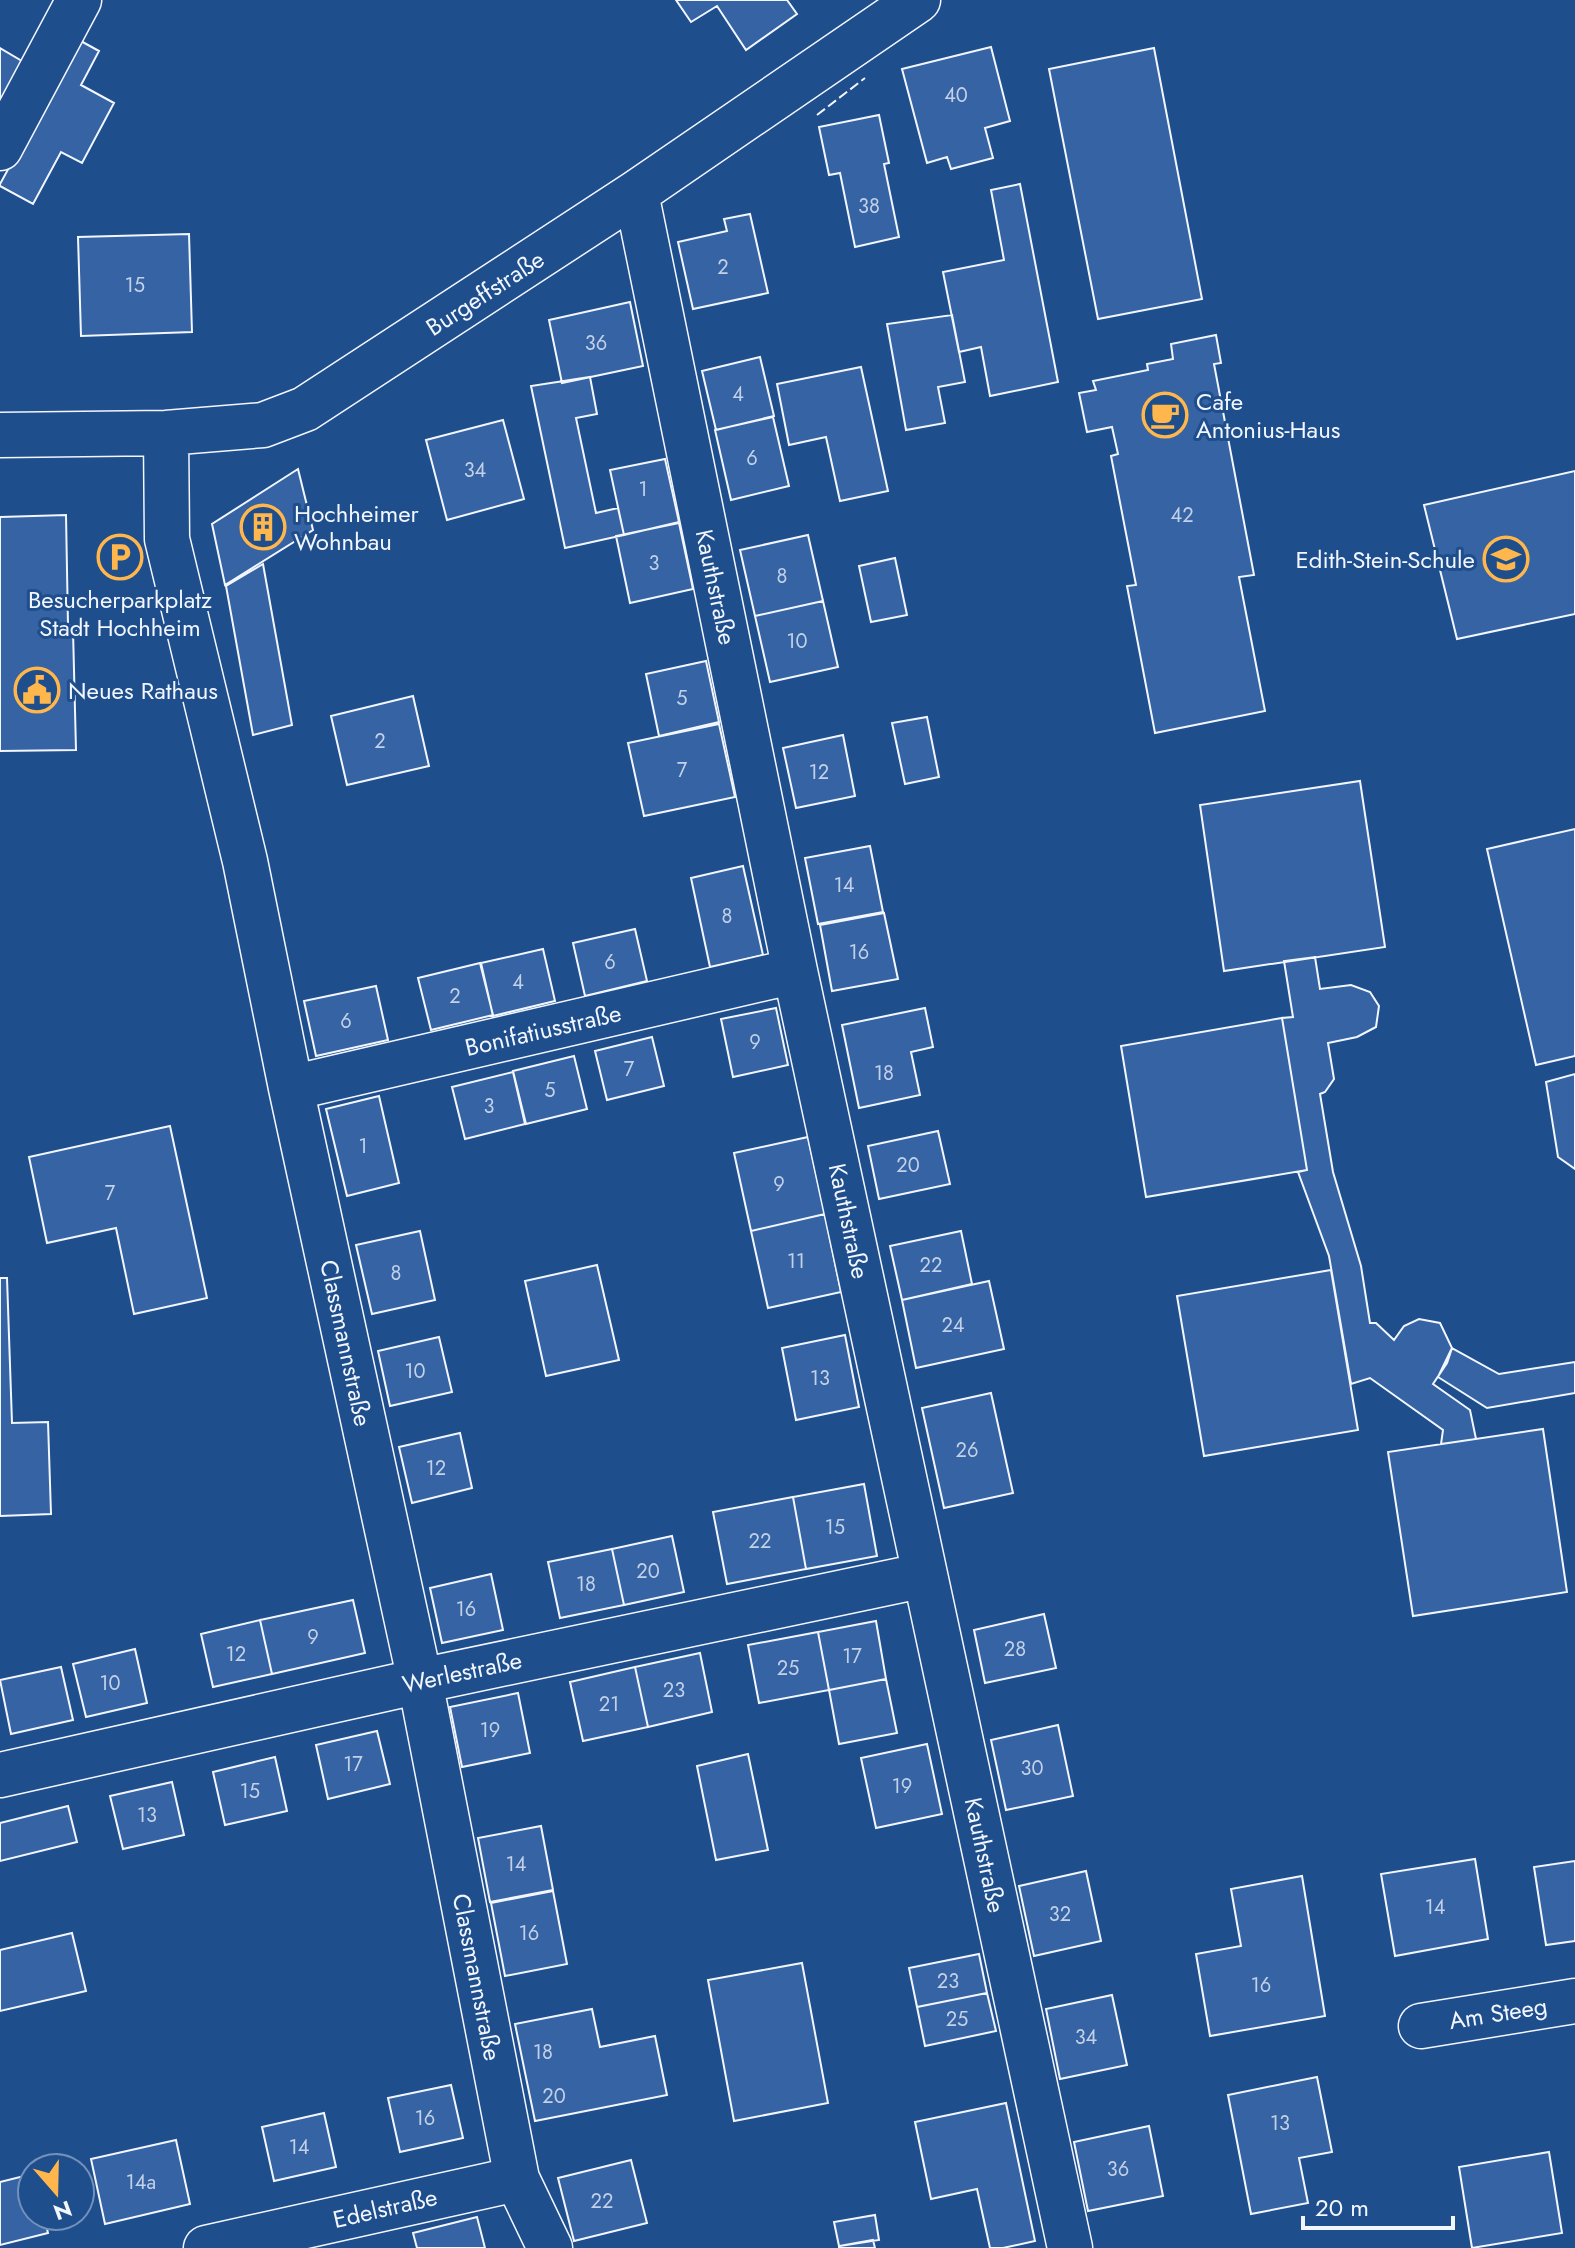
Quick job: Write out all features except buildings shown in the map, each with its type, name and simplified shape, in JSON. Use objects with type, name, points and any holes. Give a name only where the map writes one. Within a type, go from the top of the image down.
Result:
[{"type":"street","points":[[0,148],[79,0]]},
{"type":"street","name":"Burgeffstraße","points":[[0,435],[166,433],[263,425],[305,409],[636,193],[918,0]]},
{"type":"street","name":"Kauthstraße","points":[[636,193],[795,971],[1070,2248]]},
{"type":"street","name":"Classmannstraße","points":[[166,433],[167,539],[245,861],[420,1681],[517,2179],[550,2248]]},
{"type":"street","name":"Bonifatiusstraße","points":[[291,1088],[795,971]]},
{"type":"street","name":"Werlestraße","points":[[0,1775],[420,1681],[925,1575]]},
{"type":"street","name":"Am Steeg","points":[[1421,2026],[1575,2001]]},
{"type":"street","name":"Edelstraße","points":[[206,2248],[517,2179]]},
{"type":"fence","points":[[817,115],[865,78]]},
{"type":"place","name":"Cafe Antonius-Haus","points":[[1165,415]]},
{"type":"place","name":"Hochheimer Wohnbau","points":[[263,527]]},
{"type":"place","name":"Besucherparkplatz Stadt Hochheim","points":[[120,557]]},
{"type":"place","name":"Edith-Stein-Schule","points":[[1506,559]]},
{"type":"place","name":"Neues Rathaus","points":[[37,690]]}]
